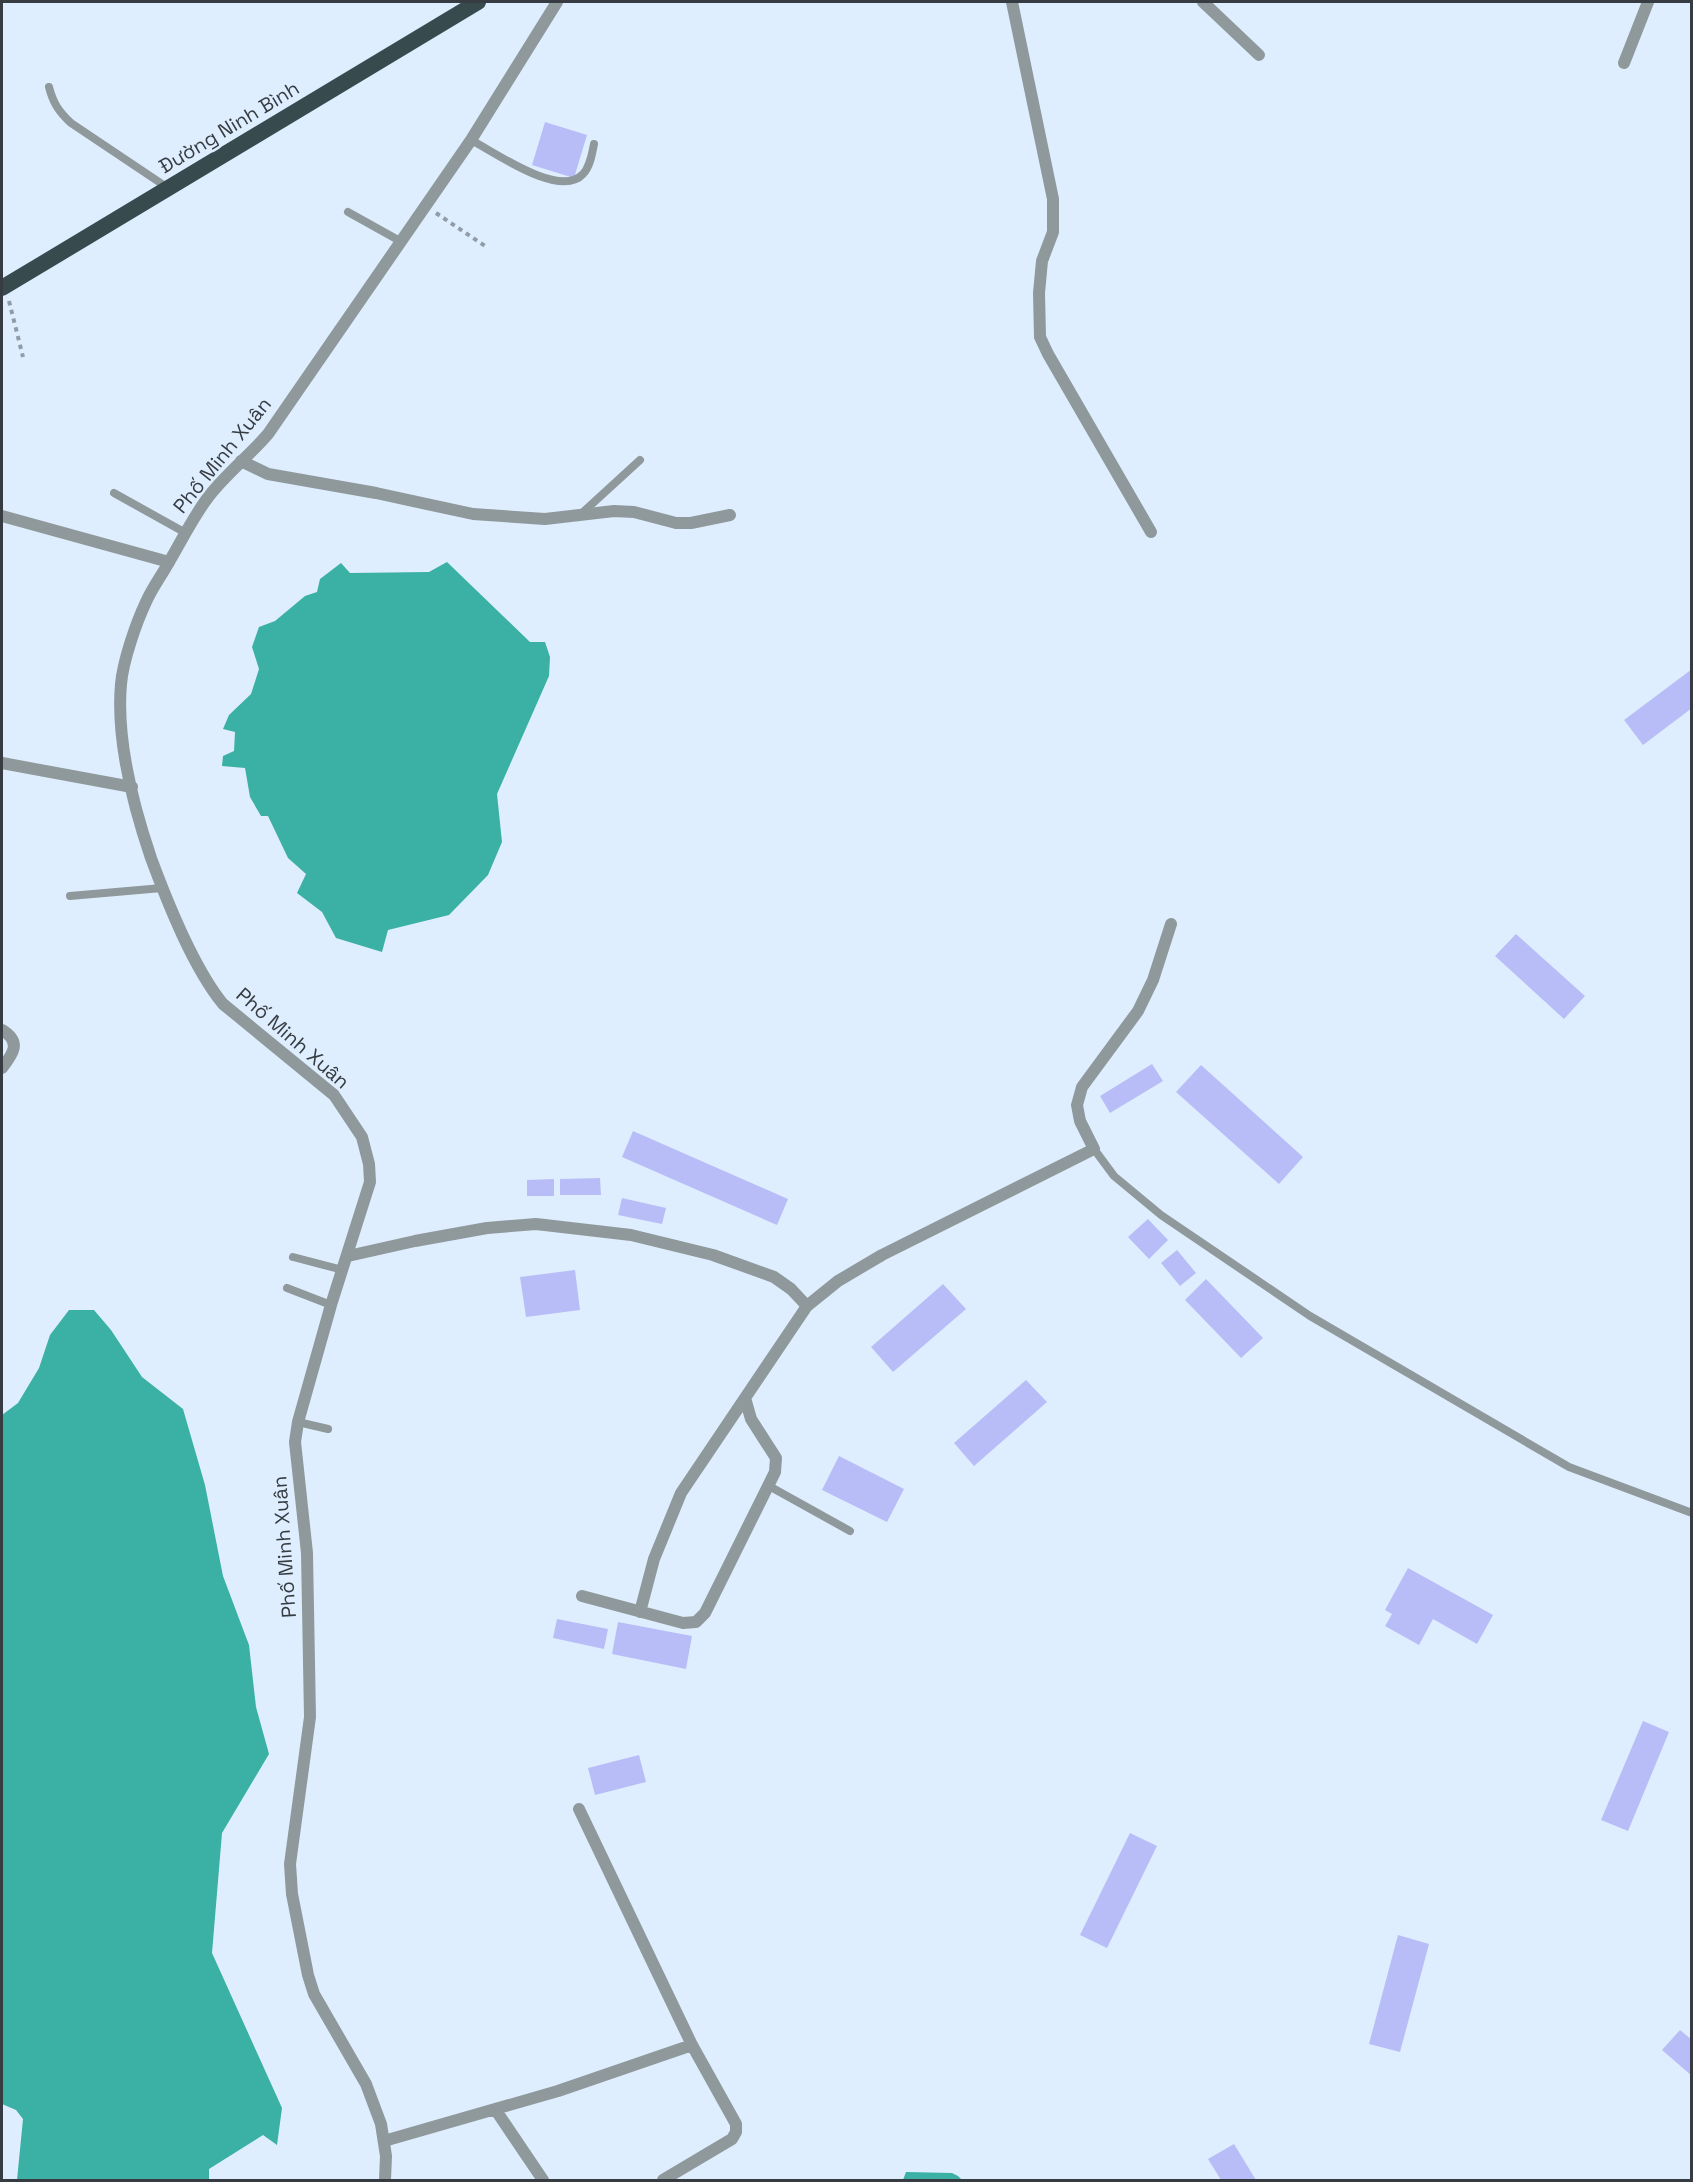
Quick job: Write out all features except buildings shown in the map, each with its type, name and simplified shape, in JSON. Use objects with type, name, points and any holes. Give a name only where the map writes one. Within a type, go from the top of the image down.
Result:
[{"type":"highway","name":"Đường Ninh Bình","points":[[3,287],[478,2]]},
{"type":"street","name":"Phố Minh Xuân","points":[[385,2181],[386,2156],[381,2124],[366,2084],[314,1994],[308,1975],[292,1894],[290,1864],[309,1717],[307,1553],[296,1442],[298,1422],[331,1305],[370,1182],[369,1164],[362,1137],[334,1095],[223,1004],[210,988],[200,970],[162,888],[144,836],[120,722],[121,682],[146,600],[184,532],[231,469],[254,451],[268,434],[471,140],[557,2]]},
{"type":"street","points":[[1012,2],[1053,199],[1053,232],[1042,261],[1040,282],[1040,337],[1150,532]]},
{"type":"street","points":[[1203,2],[1259,55]]},
{"type":"street","points":[[1624,63],[1648,2]]},
{"type":"street","points":[[242,461],[268,474],[375,493],[473,514],[545,519],[614,511],[634,512],[676,524],[730,515]]},
{"type":"street","points":[[2,516],[169,562]]},
{"type":"street","points":[[2,763],[132,787]]},
{"type":"street","points":[[640,1612],[654,1559],[681,1493],[807,1306],[838,1281],[882,1255],[1094,1149],[1080,1121],[1077,1105],[1082,1088],[1138,1011],[1153,980],[1171,924]]},
{"type":"street","points":[[2,1030],[10,1035],[14,1042],[13,1055],[2,1068]]},
{"type":"street","points":[[348,1256],[487,1228],[536,1224],[631,1235],[713,1255],[774,1277],[791,1289],[807,1306]]},
{"type":"street","points":[[582,1596],[683,1623],[696,1622],[705,1613],[776,1472],[776,1458],[751,1419],[745,1398]]},
{"type":"street","points":[[579,1809],[692,2045],[736,2124],[736,2132],[732,2139],[663,2181]]},
{"type":"street","points":[[384,2141],[558,2091],[692,2045]]},
{"type":"street","points":[[495,2109],[543,2181]]},
{"type":"lane","points":[[49,87],[52,101],[71,123],[168,188]]},
{"type":"lane","points":[[471,140],[542,178],[560,183],[575,181],[585,173],[594,144]]},
{"type":"lane","points":[[348,212],[400,241]]},
{"type":"lane","points":[[580,515],[640,460]]},
{"type":"lane","points":[[114,493],[184,532]]},
{"type":"lane","points":[[70,896],[162,888]]},
{"type":"lane","points":[[1094,1149],[1114,1176],[1161,1215],[1310,1316],[1569,1467],[1692,1513]]},
{"type":"lane","points":[[293,1257],[343,1270]]},
{"type":"lane","points":[[286,1288],[331,1305]]},
{"type":"lane","points":[[298,1422],[328,1429]]},
{"type":"lane","points":[[768,1486],[850,1531]]},
{"type":"path","points":[[426,206],[488,248]]},
{"type":"path","points":[[3,287],[23,357]]},
{"type":"shaded area","points":[[447,562],[530,642],[545,642],[550,657],[549,676],[497,794],[502,842],[488,875],[449,915],[388,930],[382,952],[336,938],[322,912],[297,893],[306,874],[288,858],[268,816],[261,816],[250,797],[245,768],[222,766],[223,756],[234,751],[235,732],[223,729],[229,715],[251,694],[259,669],[252,647],[259,627],[275,621],[305,596],[317,592],[320,579],[341,563],[350,573],[429,572]]},
{"type":"shaded area","points":[[69,1310],[94,1310],[111,1330],[142,1377],[183,1409],[205,1485],[223,1576],[249,1645],[256,1707],[269,1754],[222,1833],[212,1953],[282,2108],[277,2145],[263,2135],[209,2169],[209,2180],[17,2180],[23,2119],[16,2110],[2,2104],[2,1415],[18,1403],[39,1368],[50,1335]]},
{"type":"shaded area","points":[[906,2172],[952,2173],[962,2180],[903,2180]]}]
